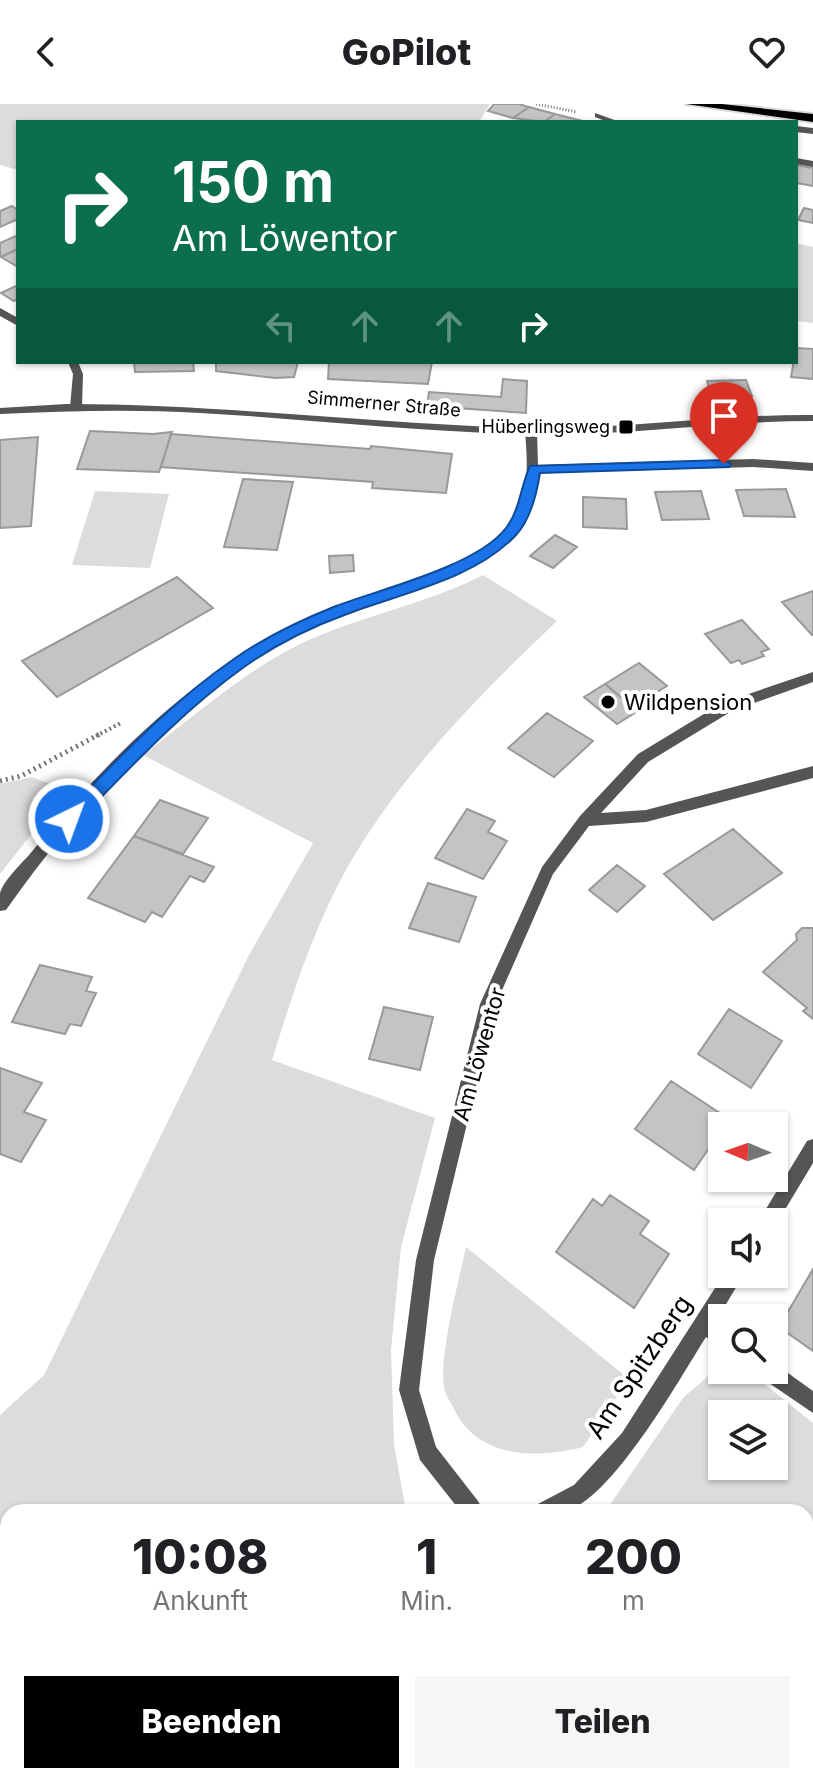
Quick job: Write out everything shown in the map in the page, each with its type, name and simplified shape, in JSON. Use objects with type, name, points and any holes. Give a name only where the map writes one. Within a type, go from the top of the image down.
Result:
[{"type":"highway","points":[[692,104],[813,118]]},
{"type":"highway","points":[[793,104],[813,107]]},
{"type":"street","points":[[598,115],[611,120]]},
{"type":"street","points":[[74,364],[78,374],[76,407]]},
{"type":"street","name":"Simmerner Straße","points":[[0,411],[127,405],[531,432],[772,417],[813,418]]},
{"type":"street","points":[[0,905],[88,797],[175,713],[239,663],[280,637],[339,611],[433,578],[493,548],[513,530],[530,491],[534,469],[531,432]]},
{"type":"street","points":[[534,469],[753,463],[813,467]]},
{"type":"street","name":"Am Löwentor","points":[[469,1504],[427,1453],[409,1390],[425,1260],[488,1004],[547,871],[585,820],[643,758],[727,707],[813,677]]},
{"type":"street","points":[[585,820],[646,816],[813,772]]},
{"type":"street","points":[[776,1208],[813,1147]]},
{"type":"street","name":"Am Spitzberg","points":[[558,1504],[581,1492],[629,1440],[726,1288]]},
{"type":"street","points":[[704,1324],[708,1327]]},
{"type":"street","points":[[787,1384],[813,1403]]},
{"type":"path","points":[[536,104],[598,115]]},
{"type":"shaded area","points":[[0,104],[490,104],[480,120],[16,120],[16,169],[0,165]]},
{"type":"shaded area","points":[[798,243],[813,247],[813,323],[798,321]]},
{"type":"shaded area","points":[[95,491],[169,494],[150,568],[72,565]]},
{"type":"shaded area","points":[[483,575],[557,621],[502,674],[424,759],[357,851],[319,927],[272,1060],[435,1118],[401,1247],[391,1350],[394,1444],[405,1504],[0,1504],[0,1415],[44,1375],[249,955],[313,843],[143,755],[229,689],[283,653],[331,631]]},
{"type":"shaded area","points":[[32,777],[66,790],[0,874],[0,784]]},
{"type":"shaded area","points":[[466,1247],[629,1379],[583,1447],[528,1453],[493,1446],[478,1438],[454,1409],[444,1387],[444,1356]]},
{"type":"shaded area","points":[[708,1376],[708,1384],[764,1384],[784,1400],[708,1400],[708,1480],[788,1480],[788,1403],[813,1423],[813,1504],[610,1504],[683,1398]]},
{"type":"building","points":[[494,104],[529,107],[513,118],[488,111]]},
{"type":"building","points":[[529,107],[555,114],[547,120],[513,118]]},
{"type":"building","points":[[555,114],[579,120],[547,120]]},
{"type":"building","points":[[798,165],[813,168],[813,186],[798,183]]},
{"type":"building","points":[[12,206],[16,209],[16,220],[0,227],[0,211]]},
{"type":"building","points":[[804,208],[813,210],[813,223],[798,220]]},
{"type":"building","points":[[16,236],[16,250],[0,257],[0,243]]},
{"type":"building","points":[[16,250],[16,266],[1,257]]},
{"type":"building","points":[[16,286],[14,301],[1,293]]},
{"type":"building","points":[[798,348],[813,349],[813,379],[791,377],[793,364],[798,364]]},
{"type":"building","points":[[134,364],[193,364],[194,371],[135,372]]},
{"type":"building","points":[[216,364],[297,364],[294,377],[275,378],[216,371]]},
{"type":"building","points":[[329,364],[432,364],[428,384],[328,379]]},
{"type":"building","points":[[503,379],[527,381],[526,413],[427,406],[429,392],[501,397]]},
{"type":"building","points":[[746,380],[752,396],[712,398],[707,381]]},
{"type":"building","points":[[90,431],[172,432],[159,472],[77,469]]},
{"type":"building","points":[[171,434],[452,454],[446,493],[372,488],[373,482],[161,467]]},
{"type":"building","points":[[38,437],[31,526],[0,528],[0,440]]},
{"type":"building","points":[[243,479],[293,482],[277,550],[224,547]]},
{"type":"building","points":[[786,489],[795,517],[744,516],[736,490]]},
{"type":"building","points":[[701,491],[709,519],[662,520],[655,492]]},
{"type":"building","points":[[583,497],[626,499],[627,529],[583,527]]},
{"type":"building","points":[[555,535],[577,547],[553,568],[530,556]]},
{"type":"building","points":[[353,555],[354,571],[330,573],[329,556]]},
{"type":"building","points":[[177,577],[213,608],[57,697],[22,661]]},
{"type":"building","points":[[813,591],[813,635],[812,635],[782,602]]},
{"type":"building","points":[[742,620],[769,649],[761,652],[764,656],[742,664],[739,660],[731,663],[705,634]]},
{"type":"building","points":[[639,663],[667,686],[633,707],[605,684]]},
{"type":"building","name":"Wildpension","points":[[605,684],[638,711],[617,724],[584,697]]},
{"type":"building","points":[[547,713],[593,741],[554,777],[508,748]]},
{"type":"building","points":[[160,800],[208,818],[183,854],[134,836]]},
{"type":"building","points":[[467,809],[495,821],[488,832],[507,841],[483,879],[435,858]]},
{"type":"building","points":[[733,829],[782,873],[713,920],[664,874]]},
{"type":"building","points":[[134,836],[214,867],[204,882],[190,876],[162,917],[152,912],[145,922],[88,898]]},
{"type":"building","points":[[617,865],[645,886],[617,912],[589,890]]},
{"type":"building","points":[[428,883],[476,897],[459,942],[409,928]]},
{"type":"building","points":[[802,928],[813,928],[813,1019],[803,1011],[807,1008],[763,972],[797,940],[796,934]]},
{"type":"building","points":[[40,965],[92,977],[86,991],[96,993],[81,1026],[70,1024],[65,1034],[12,1022]]},
{"type":"building","points":[[384,1007],[433,1017],[420,1070],[369,1059]]},
{"type":"building","points":[[729,1009],[782,1041],[751,1088],[698,1054]]},
{"type":"building","points":[[0,1068],[42,1083],[24,1112],[46,1120],[21,1162],[0,1154]]},
{"type":"building","points":[[671,1081],[718,1112],[708,1112],[708,1150],[694,1170],[635,1129]]},
{"type":"building","points":[[610,1195],[649,1221],[640,1234],[669,1254],[634,1308],[556,1252],[593,1199],[602,1206]]},
{"type":"building","points":[[813,1269],[813,1351],[788,1333],[788,1312]]},
{"type":"place","name":"Hüberlingsweg","points":[[626,427]]},
{"type":"place","name":"Wildpension","points":[[608,702]]},
{"type":"route","points":[[69,819],[175,713],[239,663],[280,637],[339,611],[433,578],[493,548],[513,530],[530,491],[534,469],[724,464]]}]
